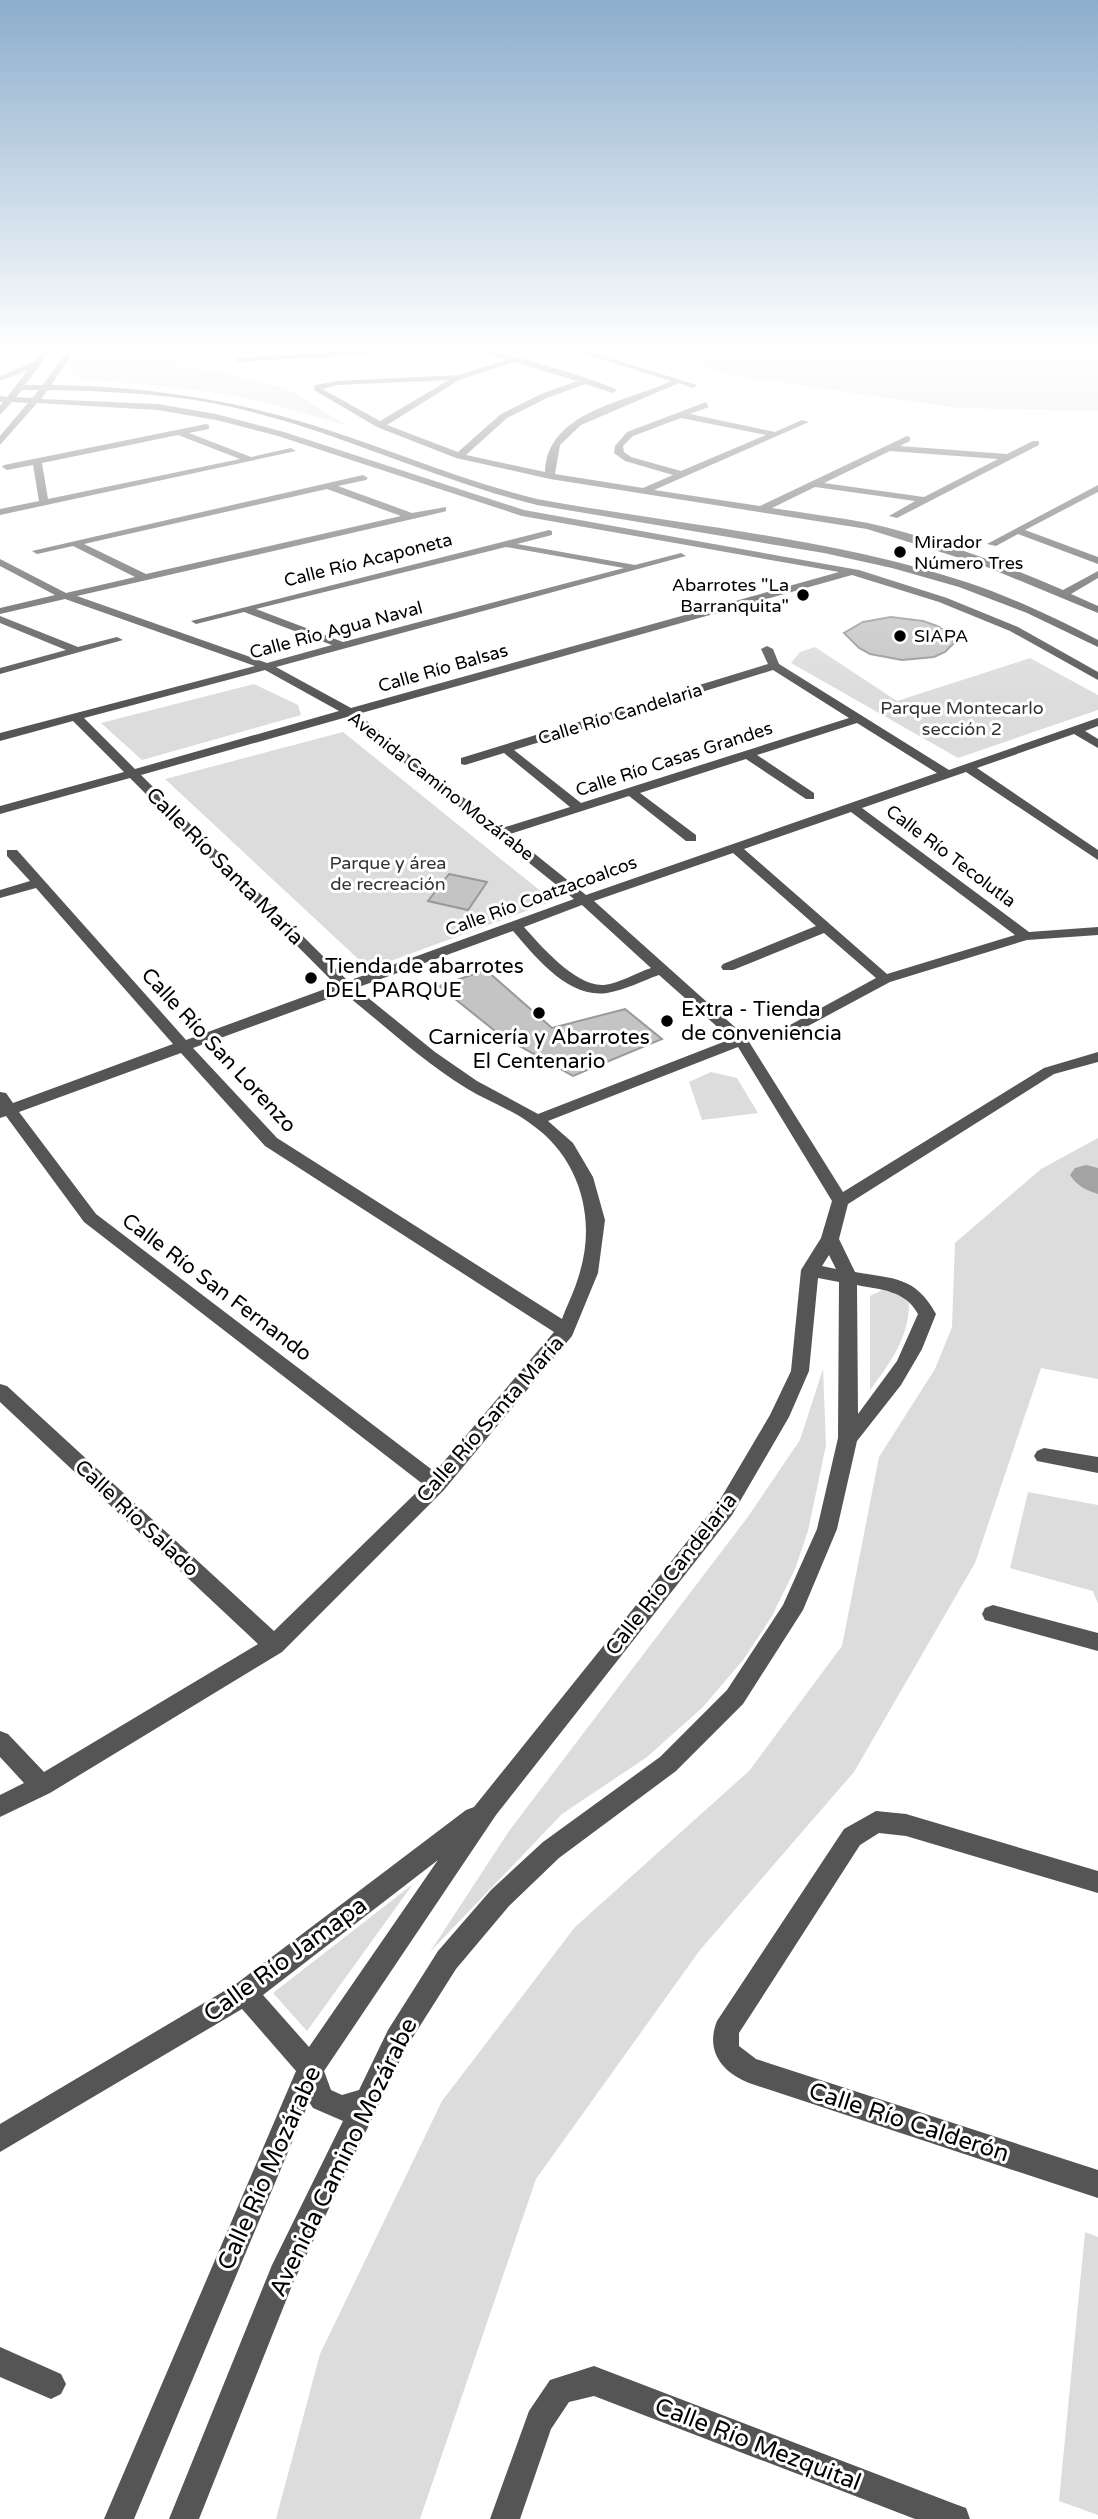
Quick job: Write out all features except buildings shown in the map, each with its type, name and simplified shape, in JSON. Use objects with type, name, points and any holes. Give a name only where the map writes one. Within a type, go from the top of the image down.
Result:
[{"type":"street","points":[[7,467],[16,466]]},
{"type":"street","points":[[38,466],[44,504]]},
{"type":"street","points":[[0,512],[225,466]]},
{"type":"street","points":[[375,466],[484,502],[560,522],[855,572],[943,600],[1014,629],[1098,677]]},
{"type":"street","points":[[418,466],[500,493],[537,502],[831,549],[891,562],[1005,597],[1056,620],[1098,644]]},
{"type":"street","points":[[502,466],[550,476],[867,526],[904,535],[1064,594],[1098,610]]},
{"type":"street","points":[[550,476],[551,466]]},
{"type":"street","points":[[651,466],[681,474]]},
{"type":"street","points":[[643,491],[701,466]]},
{"type":"street","points":[[760,510],[853,466]]},
{"type":"street","points":[[894,516],[992,466]]},
{"type":"street","points":[[37,551],[363,478]]},
{"type":"street","points":[[814,484],[926,500]]},
{"type":"street","points":[[328,486],[410,516]]},
{"type":"street","points":[[992,544],[1098,488]]},
{"type":"street","points":[[0,611],[443,509]]},
{"type":"street","points":[[1018,531],[1098,561]]},
{"type":"street","name":"Calle Río Acaponeta","points":[[196,621],[549,533]]},
{"type":"street","points":[[75,543],[145,578]]},
{"type":"street","points":[[503,544],[637,568]]},
{"type":"street","name":"Calle Río Agua Naval","points":[[0,737],[681,556]]},
{"type":"street","name":"Avenida Camino Mozárabe","points":[[0,562],[63,595],[266,666],[349,712],[584,900],[741,1040],[840,1201]]},
{"type":"street","name":"Calle Río Balsas","points":[[0,810],[855,572]]},
{"type":"street","points":[[1064,594],[1098,574]]},
{"type":"street","points":[[246,609],[343,646]]},
{"type":"street","points":[[0,619],[78,651]]},
{"type":"street","points":[[0,671],[117,640]]},
{"type":"street","points":[[766,649],[774,666],[947,774]]},
{"type":"street","name":"Calle Río Candelaria","points":[[465,761],[774,666]]},
{"type":"street","name":"Calle Río Santa María","points":[[0,1806],[42,1786],[274,1645],[437,1484],[566,1331],[589,1273],[596,1220],[585,1177],[567,1147],[537,1120],[471,1084],[440,1062],[346,987],[76,717]]},
{"type":"street","name":"Calle Río Casas Grandes","points":[[500,833],[858,719]]},
{"type":"street","name":"Calle Río Coatzacoalcos","points":[[3,1107],[183,1046],[584,900],[1098,722]]},
{"type":"street","points":[[1076,730],[1098,744]]},
{"type":"street","points":[[506,749],[579,808]]},
{"type":"street","points":[[747,754],[810,796]]},
{"type":"street","points":[[967,767],[1098,856]]},
{"type":"street","points":[[630,791],[691,838]]},
{"type":"street","name":"Calle Río Tecolutla","points":[[852,807],[1026,936]]},
{"type":"street","points":[[735,848],[885,978]]},
{"type":"street","name":"Calle Río San Lorenzo","points":[[12,853],[271,1142],[566,1331]]},
{"type":"street","points":[[0,894],[38,883]]},
{"type":"street","points":[[515,925],[536,949],[578,985],[591,990],[604,989],[661,969]]},
{"type":"street","points":[[728,967],[825,927]]},
{"type":"street","points":[[795,1028],[885,978],[1026,936],[1098,931]]},
{"type":"street","points":[[537,1120],[741,1040]]},
{"type":"street","points":[[840,1201],[1049,1071],[1098,1057]]},
{"type":"street","name":"Calle Río San Fernando","points":[[3,1107],[90,1218],[437,1484]]},
{"type":"street","name":"Calle Río Candelaria","points":[[488,1807],[726,1509],[779,1417],[800,1371],[810,1270],[830,1239],[840,1201]]},
{"type":"street","points":[[830,1239],[848,1276]]},
{"type":"street","name":"Avenida Camino Mozárabe","points":[[810,1270],[901,1287],[919,1299],[926,1314],[920,1336],[884,1399],[848,1438]]},
{"type":"street","name":"Avenida Camino Mozárabe","points":[[184,2519],[282,2275],[397,2039],[447,1960],[500,1898],[551,1850],[668,1764],[735,1697],[797,1598],[827,1529],[848,1438],[848,1276]]},
{"type":"street","name":"Calle Río Salado","points":[[0,1391],[274,1645]]},
{"type":"street","points":[[1044,1456],[1098,1465]]},
{"type":"street","points":[[993,1614],[1098,1642]]},
{"type":"street","points":[[0,1741],[42,1786]]},
{"type":"street","name":"Calle Río Jamapa","points":[[0,2139],[245,1993],[488,1807]]},
{"type":"street","name":"Calle Río Mozárabe","points":[[119,2519],[310,2068],[488,1807]]},
{"type":"street","name":"Calle Río Calderón","points":[[1098,1882],[906,1825],[876,1822],[852,1837],[726,2030],[726,2052],[748,2070],[1098,2184]]},
{"type":"street","points":[[245,1993],[310,2068],[315,2088],[323,2099],[342,2108],[355,2107],[367,2100]]},
{"type":"street","points":[[0,2362],[51,2384]]},
{"type":"street","name":"Calle Río Mezquital","points":[[505,2519],[539,2421],[560,2390],[594,2381],[955,2519]]},
{"type":"green space","name":"Parque Montecarlo sección 2","points":[[815,647],[897,701],[1030,658],[1098,695],[1098,710],[958,758],[791,663],[800,652]]},
{"type":"green space","points":[[254,684],[298,705],[301,715],[142,760],[101,723]]},
{"type":"green space","name":"Parque y área de recreación","points":[[343,732],[553,901],[369,969],[165,779]]},
{"type":"green space","points":[[711,1072],[737,1078],[758,1113],[702,1120],[689,1082]]},
{"type":"green space","points":[[1098,1138],[1098,1379],[1041,1368],[975,1563],[854,1772],[700,1950],[536,2179],[420,2519],[276,2519],[320,2354],[442,2101],[575,1927],[749,1771],[842,1646],[879,1457],[935,1369],[952,1327],[955,1243],[1041,1169]]},
{"type":"green space","points":[[882,1290],[899,1294],[909,1303],[908,1316],[897,1350],[870,1390],[870,1296]]},
{"type":"green space","points":[[823,1369],[826,1445],[808,1531],[795,1569],[772,1616],[743,1660],[703,1707],[647,1757],[562,1814],[430,1952],[509,1831],[747,1518],[800,1440]]},
{"type":"green space","points":[[1028,1492],[1098,1505],[1098,1604],[1093,1591],[1010,1568]]},
{"type":"green space","points":[[413,1884],[307,2031],[273,1993]]},
{"type":"green space","points":[[1085,2232],[1098,2237],[1098,2515],[1059,2501]]},
{"type":"waterway","points":[[1086,1175],[1098,1183]]},
{"type":"place","name":"Mirador Número Tres","points":[[900,552]]},
{"type":"place","name":"Abarrotes \"La Barranquita\"","points":[[803,595]]},
{"type":"place","name":"SIAPA","points":[[900,636]]},
{"type":"place","name":"Tienda de abarrotes DEL PARQUE","points":[[311,978]]},
{"type":"place","name":"Carnicería y Abarrotes El Centenario","points":[[539,1013]]},
{"type":"place","name":"Extra - Tienda de conveniencia","points":[[667,1021]]}]
